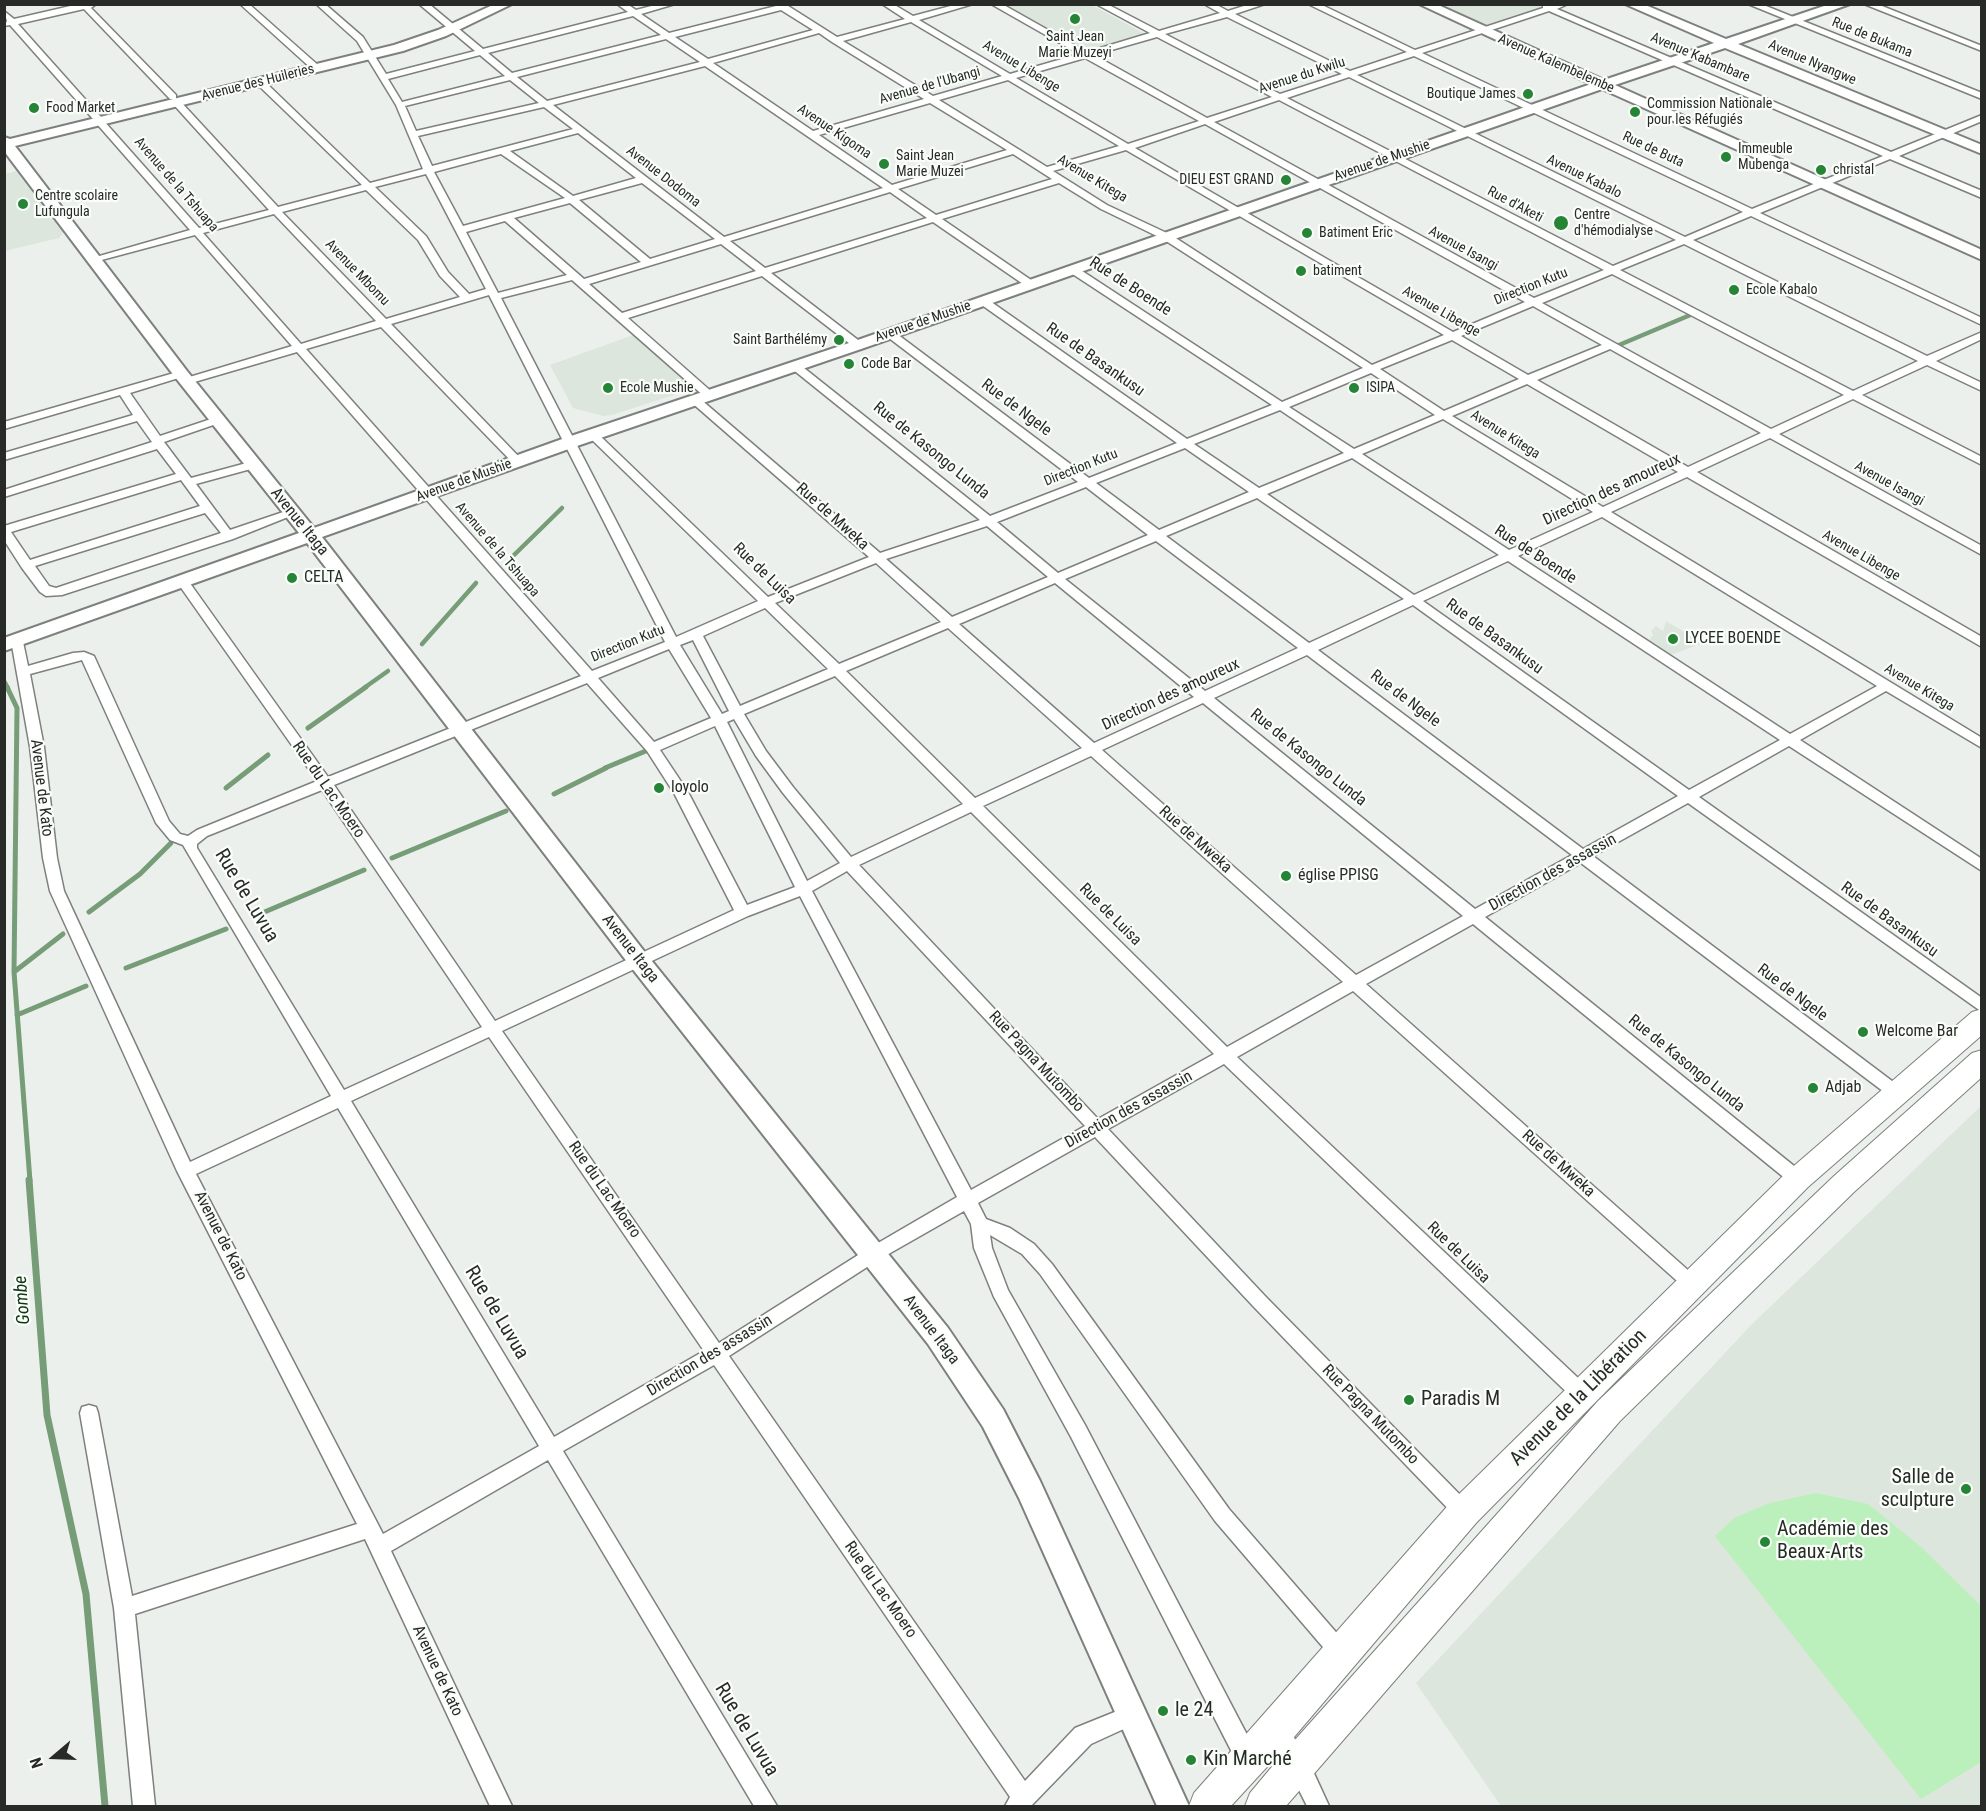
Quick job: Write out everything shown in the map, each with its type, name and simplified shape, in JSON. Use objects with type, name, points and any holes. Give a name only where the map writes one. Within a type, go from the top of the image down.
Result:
[{"type":"main road","name":"Avenue de la Libération","points":[[1207,1806],[1276,1730],[1464,1512],[1798,1179],[1982,1019]]},
{"type":"main road","name":"Avenue de la Libération","points":[[1263,1806],[1609,1411],[1844,1184],[1982,1060]]},
{"type":"street","points":[[244,4],[314,66]]},
{"type":"street","points":[[320,4],[360,39],[400,105],[428,169],[571,442],[672,643],[719,720],[804,889],[980,1224],[983,1248],[1000,1292],[1089,1452],[1248,1760]]},
{"type":"street","name":"Avenue Dodoma","points":[[423,4],[511,77],[549,104],[858,345]]},
{"type":"street","name":"Avenue des Huileries","points":[[451,27],[492,4]]},
{"type":"street","name":"Avenue des Huileries","points":[[5,142],[370,53],[451,27],[506,4]]},
{"type":"street","name":"Avenue Kigoma","points":[[621,4],[1030,284]]},
{"type":"street","points":[[385,77],[671,4]]},
{"type":"street","name":"Avenue Libenge","points":[[886,4],[1237,212],[1982,643]]},
{"type":"street","points":[[835,40],[969,4]]},
{"type":"street","name":"Avenue Isangi","points":[[995,4],[1982,551]]},
{"type":"street","name":"Rue d'Aketi","points":[[1100,4],[1278,99],[1982,462]]},
{"type":"street","name":"Avenue Kabalo","points":[[1208,4],[1348,76],[1982,388]]},
{"type":"street","name":"Avenue de l'Ubangi","points":[[813,134],[1261,4]]},
{"type":"street","name":"Rue de Buta","points":[[1312,4],[1982,322]]},
{"type":"street","name":"Avenue Kalembelembe","points":[[1425,4],[1982,256]]},
{"type":"street","name":"Avenue Kabambare","points":[[1539,4],[1982,195]]},
{"type":"street","name":"Avenue du Kwilu","points":[[1048,170],[1278,99],[1564,4]]},
{"type":"street","name":"Avenue Nyangwe","points":[[1630,4],[1982,150]]},
{"type":"street","name":"Rue de Bukama","points":[[1752,4],[1982,96]]},
{"type":"street","name":"Avenue de Mushie","points":[[11,642],[312,537],[571,442],[858,345],[1463,132],[1844,4]]},
{"type":"street","points":[[1868,4],[1982,49]]},
{"type":"street","points":[[8,23],[87,5]]},
{"type":"street","name":"Avenue Mbomu","points":[[87,5],[274,209],[518,462]]},
{"type":"street","points":[[400,105],[780,6]]},
{"type":"street","name":"Avenue Kitega","points":[[780,6],[1048,170],[1104,207],[1167,237],[1445,416],[1982,744]]},
{"type":"street","name":"Avenue de la Tshuapa","points":[[4,14],[8,23],[98,119],[652,748],[709,843],[743,912]]},
{"type":"street","points":[[412,135],[549,104],[821,30]]},
{"type":"street","name":"Avenue des Huileries","points":[[175,100],[261,83],[314,66]]},
{"type":"street","points":[[261,83],[422,238],[444,274],[465,297]]},
{"type":"street","name":"Direction Kutu","points":[[190,842],[202,833],[696,634],[768,602],[878,558],[989,520],[1281,406],[1982,118]]},
{"type":"street","points":[[94,259],[274,209],[580,130]]},
{"type":"street","name":"Avenue Itaga","points":[[5,142],[184,377],[312,537],[639,961],[938,1336],[993,1418],[1035,1501],[1173,1806]]},
{"type":"street","points":[[4,426],[123,391],[298,347],[465,297],[579,279],[650,264],[1014,150]]},
{"type":"street","points":[[503,151],[571,200],[650,264]]},
{"type":"street","points":[[461,230],[644,179]]},
{"type":"street","points":[[621,317],[1061,179]]},
{"type":"street","name":"Rue de Mweka","points":[[508,218],[621,317],[702,397],[952,625],[1692,1284]]},
{"type":"street","name":"Rue de Boende","points":[[1072,269],[1982,866]]},
{"type":"street","name":"Rue de Basankusu","points":[[983,301],[1415,601],[1982,1006]]},
{"type":"street","name":"Rue de Ngele","points":[[889,333],[1898,1094]]},
{"type":"street","name":"Direction des amoureux","points":[[186,1171],[743,912],[804,889],[849,864],[973,805],[1982,335]]},
{"type":"street","points":[[652,748],[952,625],[1611,345]]},
{"type":"street","name":"Rue de Kasongo Lunda","points":[[795,366],[989,520],[1204,698],[1798,1179]]},
{"type":"street","points":[[123,391],[185,480],[229,536]]},
{"type":"street","points":[[4,457],[141,416]]},
{"type":"street","points":[[4,494],[218,420]]},
{"type":"street","name":"Rue de Luisa","points":[[593,435],[838,670],[1227,1056],[1581,1395],[1609,1411]]},
{"type":"street","points":[[254,465],[185,480],[4,530],[26,565],[44,589],[50,593],[229,536],[292,513]]},
{"type":"street","points":[[26,565],[207,508]]},
{"type":"street","name":"Rue du Lac Moero","points":[[183,582],[326,783],[490,1029],[717,1353],[1020,1802]]},
{"type":"street","name":"Rue Pagna Mutombo","points":[[696,634],[737,713],[761,753],[788,790],[849,864],[1259,1301],[1464,1512]]},
{"type":"street","name":"Avenue de Kato","points":[[11,642],[23,672],[37,747],[50,858],[57,891],[186,1171],[379,1547],[501,1806]]},
{"type":"street","points":[[23,672],[73,657],[84,656],[89,659],[163,823],[176,837],[190,842]]},
{"type":"street","name":"Direction des assassin","points":[[379,1547],[717,1353],[872,1254],[1886,686]]},
{"type":"street","name":"Rue de Luvua","points":[[190,842],[190,848],[766,1806]]},
{"type":"street","points":[[980,1224],[1004,1233],[1028,1249],[1046,1269],[1222,1515],[1341,1653]]},
{"type":"street","points":[[89,1413],[124,1608],[144,1806]]},
{"type":"street","points":[[124,1608],[369,1529]]},
{"type":"street","points":[[1020,1802],[1083,1736],[1132,1716]]},
{"type":"street","points":[[1276,1730],[1298,1764],[1318,1806]]},
{"type":"shaded area","points":[[1535,4],[1542,7],[1489,26],[1440,5]]},
{"type":"shaded area","name":"Saint Jean Marie Muzeyi","points":[[1004,5],[1092,5],[1145,34],[1086,50]]},
{"type":"shaded area","name":"Centre scolaire Lufungula","points":[[16,171],[63,233],[59,238],[5,251],[5,174]]},
{"type":"shaded area","points":[[636,334],[695,388],[612,415],[603,416],[573,408],[550,365]]},
{"type":"shaded area","name":"LYCEE BOENDE","points":[[1666,621],[1703,643],[1668,656],[1647,643],[1653,635],[1651,631],[1656,626],[1663,631]]},
{"type":"shaded area","name":"Académie des Beaux-Arts","points":[[1981,1106],[1981,1806],[1501,1806],[1416,1683],[1752,1324]]},
{"type":"green space","points":[[1816,1493],[1868,1504],[1921,1547],[1981,1606],[1981,1762],[1921,1799],[1715,1536],[1734,1518],[1770,1503]]},
{"type":"waterway","points":[[1612,348],[1695,313]]},
{"type":"waterway","points":[[512,557],[562,508]]},
{"type":"waterway","points":[[422,644],[476,583]]},
{"type":"waterway","points":[[364,688],[388,671]]},
{"type":"waterway","name":"Gombe","points":[[4,681],[8,688]]},
{"type":"waterway","name":"Gombe","points":[[7,687],[17,708],[14,972]]},
{"type":"waterway","points":[[308,728],[366,687]]},
{"type":"waterway","points":[[605,768],[653,748]]},
{"type":"waterway","points":[[226,788],[268,755]]},
{"type":"waterway","points":[[554,794],[606,768]]},
{"type":"waterway","points":[[392,858],[506,811]]},
{"type":"waterway","points":[[89,912],[140,874],[171,843]]},
{"type":"waterway","points":[[255,916],[364,870]]},
{"type":"waterway","points":[[126,968],[226,929]]},
{"type":"waterway","points":[[14,972],[63,934]]},
{"type":"waterway","name":"Gombe","points":[[14,972],[17,1015]]},
{"type":"waterway","points":[[17,1015],[86,986]]},
{"type":"waterway","name":"Gombe","points":[[17,1015],[30,1181]]},
{"type":"waterway","name":"Gombe","points":[[29,1180],[47,1415],[86,1594],[105,1806]]},
{"type":"place","name":"Saint Jean Marie Muzeyi","points":[[1075,19]]},
{"type":"place","name":"Boutique James","points":[[1528,94]]},
{"type":"place","name":"Food Market","points":[[34,108]]},
{"type":"place","name":"Commission Nationale pour les Réfugiés","points":[[1635,112]]},
{"type":"place","name":"Immeuble Mubenga","points":[[1726,157]]},
{"type":"place","name":"Saint Jean Marie Muzei","points":[[884,164]]},
{"type":"place","name":"christal","points":[[1821,170]]},
{"type":"place","name":"DIEU EST GRAND","points":[[1286,180]]},
{"type":"place","name":"Centre scolaire Lufungula","points":[[23,204]]},
{"type":"place","name":"Centre d'hémodialyse","points":[[1561,223]]},
{"type":"place","name":"Batiment Eric","points":[[1307,233]]},
{"type":"place","name":"batiment","points":[[1301,271]]},
{"type":"place","name":"Ecole Kabalo","points":[[1734,290]]},
{"type":"place","name":"Saint Barthélémy","points":[[839,340]]},
{"type":"place","name":"Code Bar","points":[[849,364]]},
{"type":"place","name":"Ecole Mushie","points":[[608,388]]},
{"type":"place","name":"ISIPA","points":[[1354,388]]},
{"type":"place","name":"CELTA","points":[[292,578]]},
{"type":"place","name":"LYCEE BOENDE","points":[[1673,639]]},
{"type":"place","name":"loyolo","points":[[659,788]]},
{"type":"place","name":"église PPISG","points":[[1286,876]]},
{"type":"place","name":"Welcome Bar","points":[[1863,1032]]},
{"type":"place","name":"Adjab","points":[[1813,1088]]},
{"type":"place","name":"Paradis M","points":[[1409,1400]]},
{"type":"place","name":"Salle de sculpture","points":[[1966,1489]]},
{"type":"place","name":"Académie des Beaux-Arts","points":[[1765,1542]]},
{"type":"place","name":"le 24","points":[[1163,1711]]},
{"type":"place","name":"Kin Marché","points":[[1191,1760]]}]
